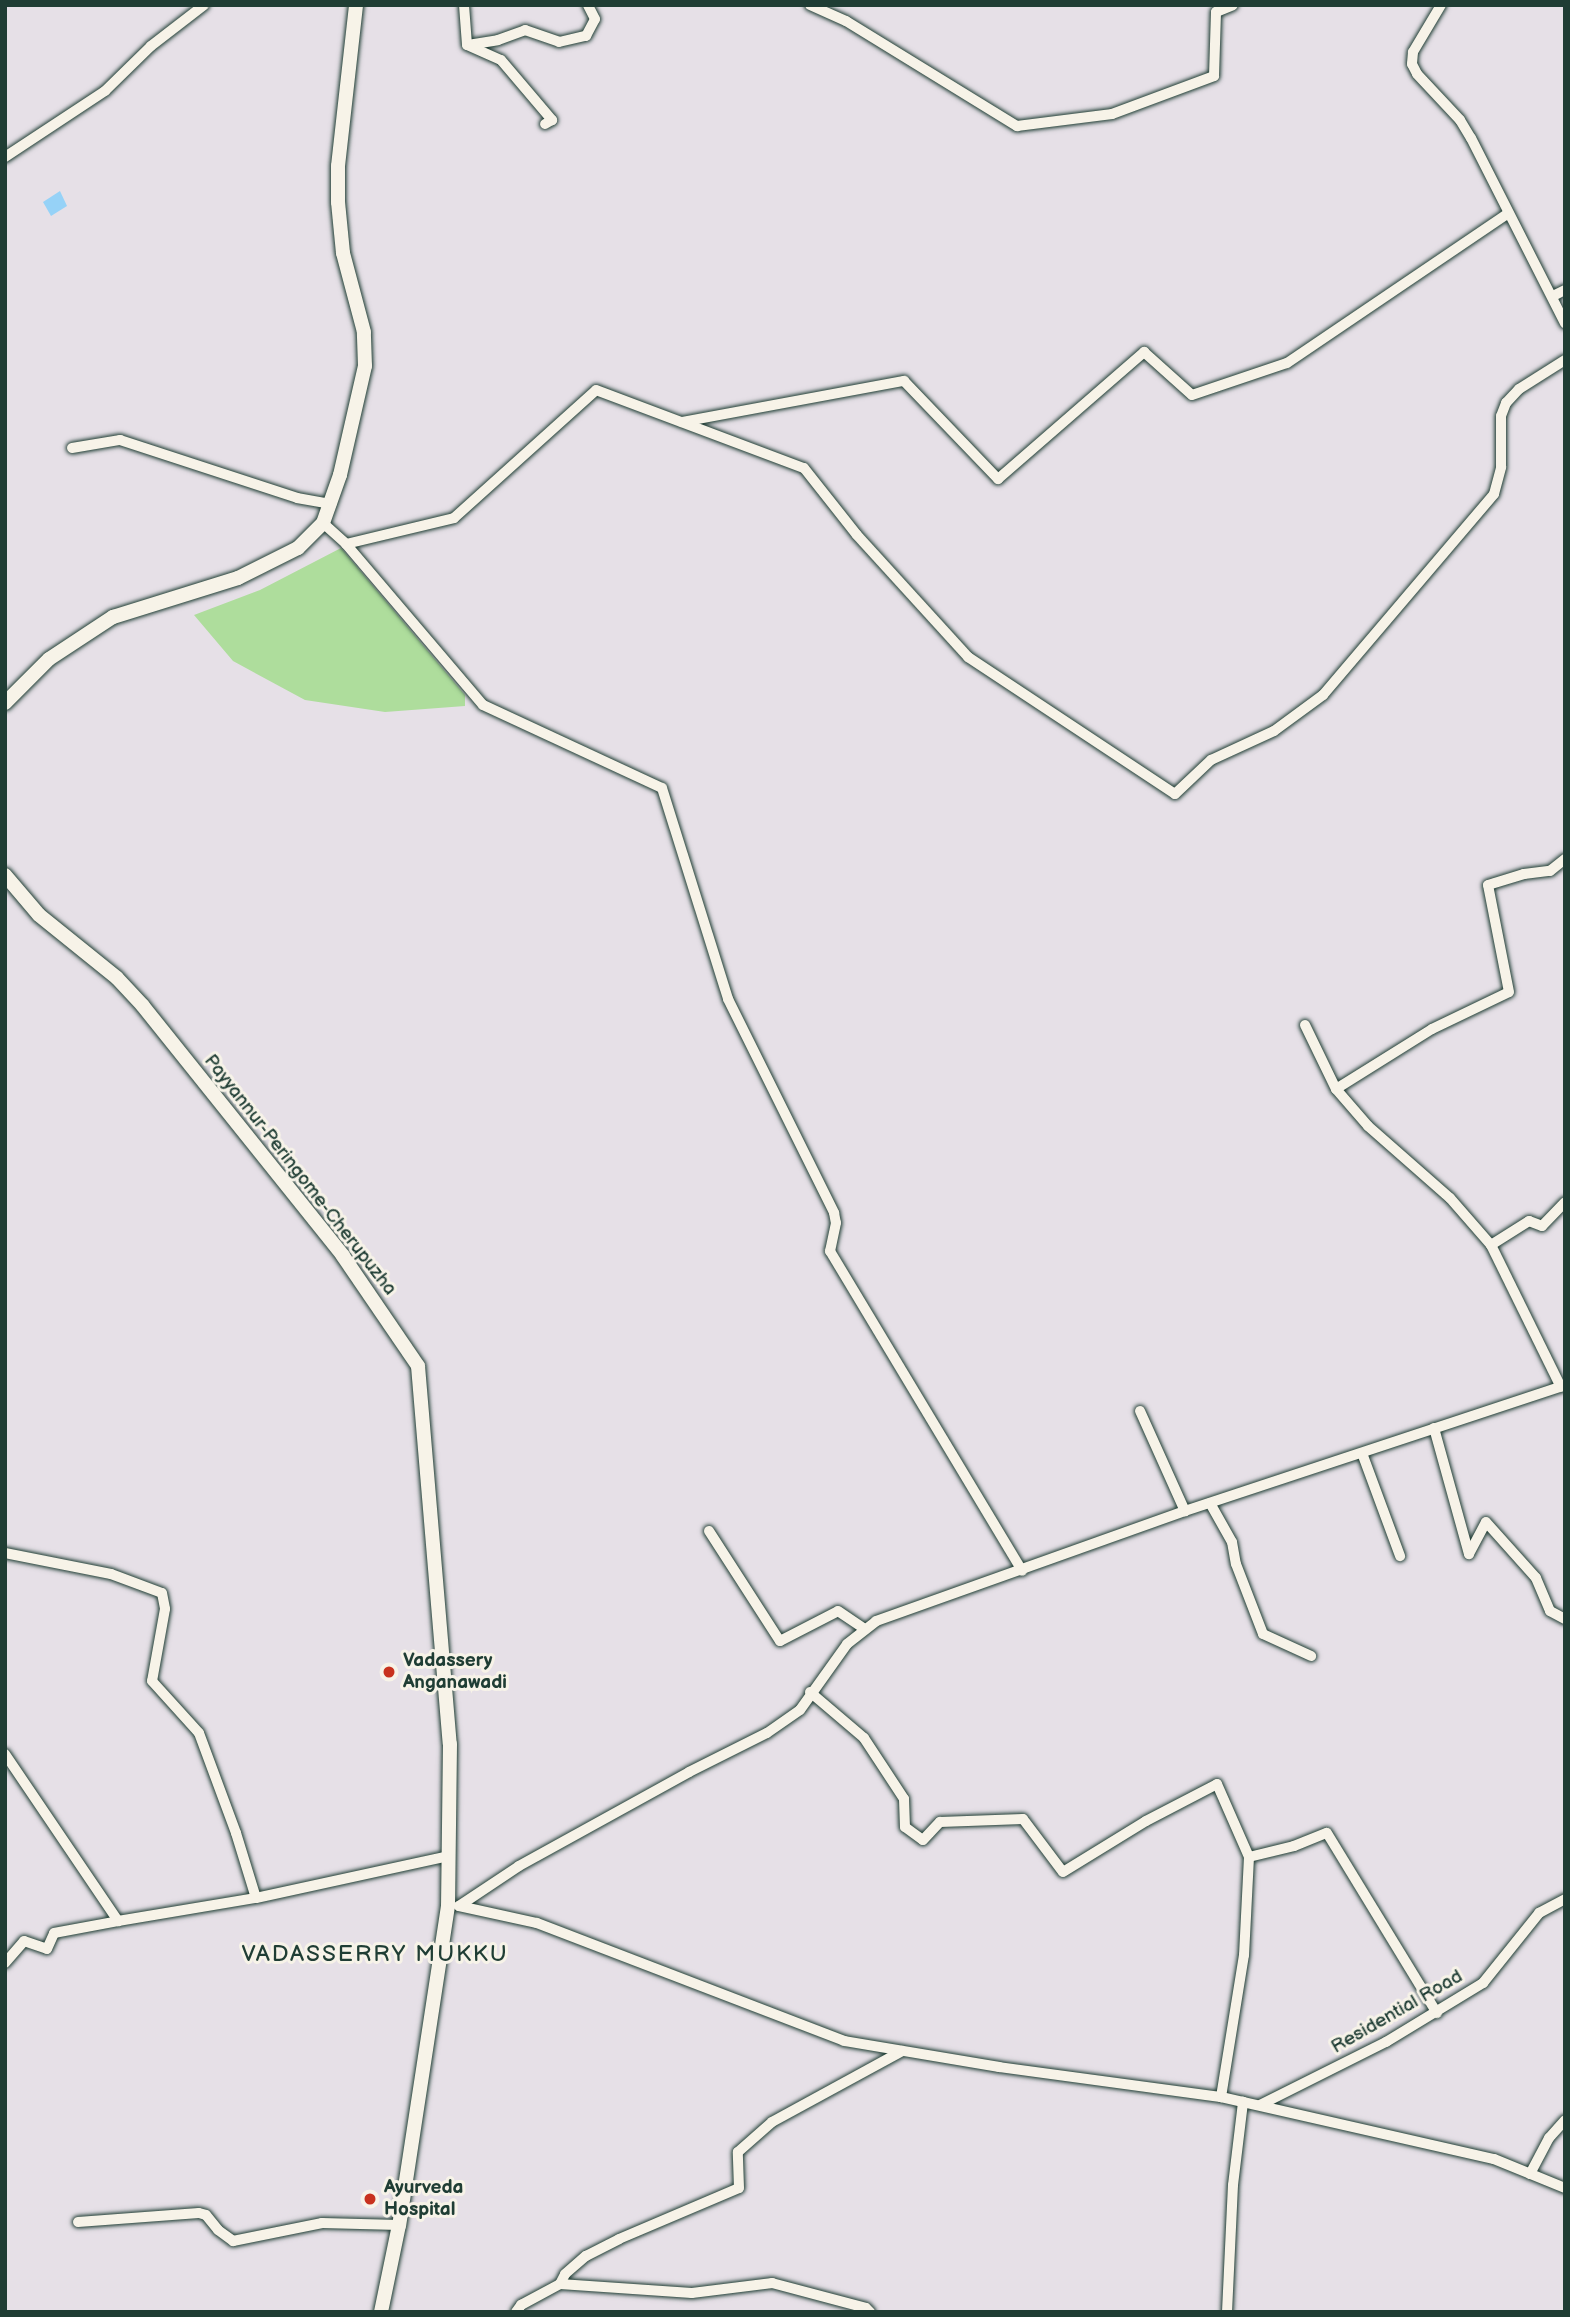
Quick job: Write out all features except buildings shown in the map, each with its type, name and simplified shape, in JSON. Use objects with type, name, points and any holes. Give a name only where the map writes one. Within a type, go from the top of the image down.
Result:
[{"type":"main road","points":[[7,698],[49,659],[113,617],[238,578],[298,548],[323,523],[331,505],[360,399],[365,366],[363,332],[343,253],[338,202],[338,166],[356,5]]},
{"type":"main road","name":"Payyannur-Peringome-Cherupuzha","points":[[5,875],[39,915],[117,978],[143,1006],[342,1256],[418,1366],[450,1744],[449,1856],[454,1906],[381,2312]]},
{"type":"street","points":[[5,157],[105,91],[151,46],[204,5]]},
{"type":"street","points":[[464,5],[467,45]]},
{"type":"street","points":[[467,45],[498,40],[525,30],[559,42],[586,36],[596,19],[588,5]]},
{"type":"street","points":[[810,5],[846,21],[1017,126],[1112,114],[1213,76],[1216,12],[1233,5]]},
{"type":"street","points":[[1441,5],[1413,52],[1412,64],[1417,74],[1460,120],[1565,323]]},
{"type":"street","points":[[467,45],[502,60],[552,120],[545,124]]},
{"type":"street","points":[[682,422],[904,381],[998,479],[1144,352],[1192,395],[1287,363],[1507,214]]},
{"type":"street","points":[[1553,296],[1565,290]]},
{"type":"street","points":[[346,544],[453,518],[596,390],[804,468],[857,535],[968,657],[1175,794],[1211,760],[1274,731],[1323,695],[1494,494],[1501,467],[1501,416],[1506,402],[1519,389],[1565,360]]},
{"type":"street","points":[[72,448],[120,440],[297,498],[331,505]]},
{"type":"street","points":[[323,523],[346,544],[483,705],[662,788],[728,999],[834,1213],[836,1223],[830,1251],[1022,1571]]},
{"type":"street","points":[[1336,1089],[1432,1029],[1509,992],[1488,885],[1524,874],[1549,871],[1565,859]]},
{"type":"street","points":[[454,1906],[689,1772],[767,1734],[800,1710],[810,1692],[847,1644],[865,1629],[898,1611],[1022,1571],[1185,1511],[1563,1386],[1491,1245],[1450,1198],[1368,1126],[1336,1089],[1305,1025]]},
{"type":"street","points":[[1491,1245],[1529,1221],[1542,1226],[1565,1202]]},
{"type":"street","points":[[1140,1411],[1185,1511]]},
{"type":"street","points":[[1434,1429],[1469,1554],[1486,1522],[1536,1578],[1550,1611],[1565,1619]]},
{"type":"street","points":[[1362,1453],[1400,1556]]},
{"type":"street","points":[[1210,1503],[1232,1542],[1236,1564],[1263,1634],[1311,1656]]},
{"type":"street","points":[[709,1531],[779,1641],[838,1611],[865,1629]]},
{"type":"street","points":[[5,1553],[111,1574],[162,1593],[165,1609],[152,1681],[200,1733],[256,1898]]},
{"type":"street","points":[[810,1692],[864,1738],[904,1799],[905,1827],[923,1840],[940,1822],[1023,1819],[1063,1872],[1146,1821],[1217,1784],[1250,1857],[1244,1955],[1221,2097]]},
{"type":"street","points":[[5,1754],[118,1921]]},
{"type":"street","points":[[1250,1857],[1294,1846],[1327,1833],[1437,2014]]},
{"type":"street","points":[[5,1963],[24,1941],[47,1949],[54,1933],[256,1898],[449,1856]]},
{"type":"street","name":"Residential Road","points":[[1260,2105],[1437,2014],[1483,1983],[1539,1913],[1565,1899]]},
{"type":"street","points":[[454,1906],[537,1923],[844,2041],[1221,2097],[1494,2159],[1565,2188]]},
{"type":"street","points":[[561,2284],[565,2273],[586,2256],[642,2226],[699,2207],[739,2188],[738,2152],[772,2122],[902,2050]]},
{"type":"street","points":[[1227,2312],[1233,2185],[1243,2102]]},
{"type":"street","points":[[1530,2174],[1549,2138],[1565,2120]]},
{"type":"street","points":[[78,2222],[199,2213],[206,2215],[218,2230],[233,2241],[322,2223],[398,2225]]},
{"type":"street","points":[[516,2312],[521,2305],[561,2284],[692,2293],[772,2283],[866,2308],[870,2312]]},
{"type":"green space","points":[[341,548],[465,695],[465,706],[385,712],[305,700],[233,661],[194,615],[260,590]]},
{"type":"water","points":[[60,191],[67,206],[51,216],[43,202]]},
{"type":"place","name":"Vadassery Anganawadi","points":[[389,1672]]},
{"type":"place","name":"Ayurveda Hospital","points":[[370,2199]]},
{"type":"district","name":"VADASSERRY MUKKU","points":[[375,1954]]}]
